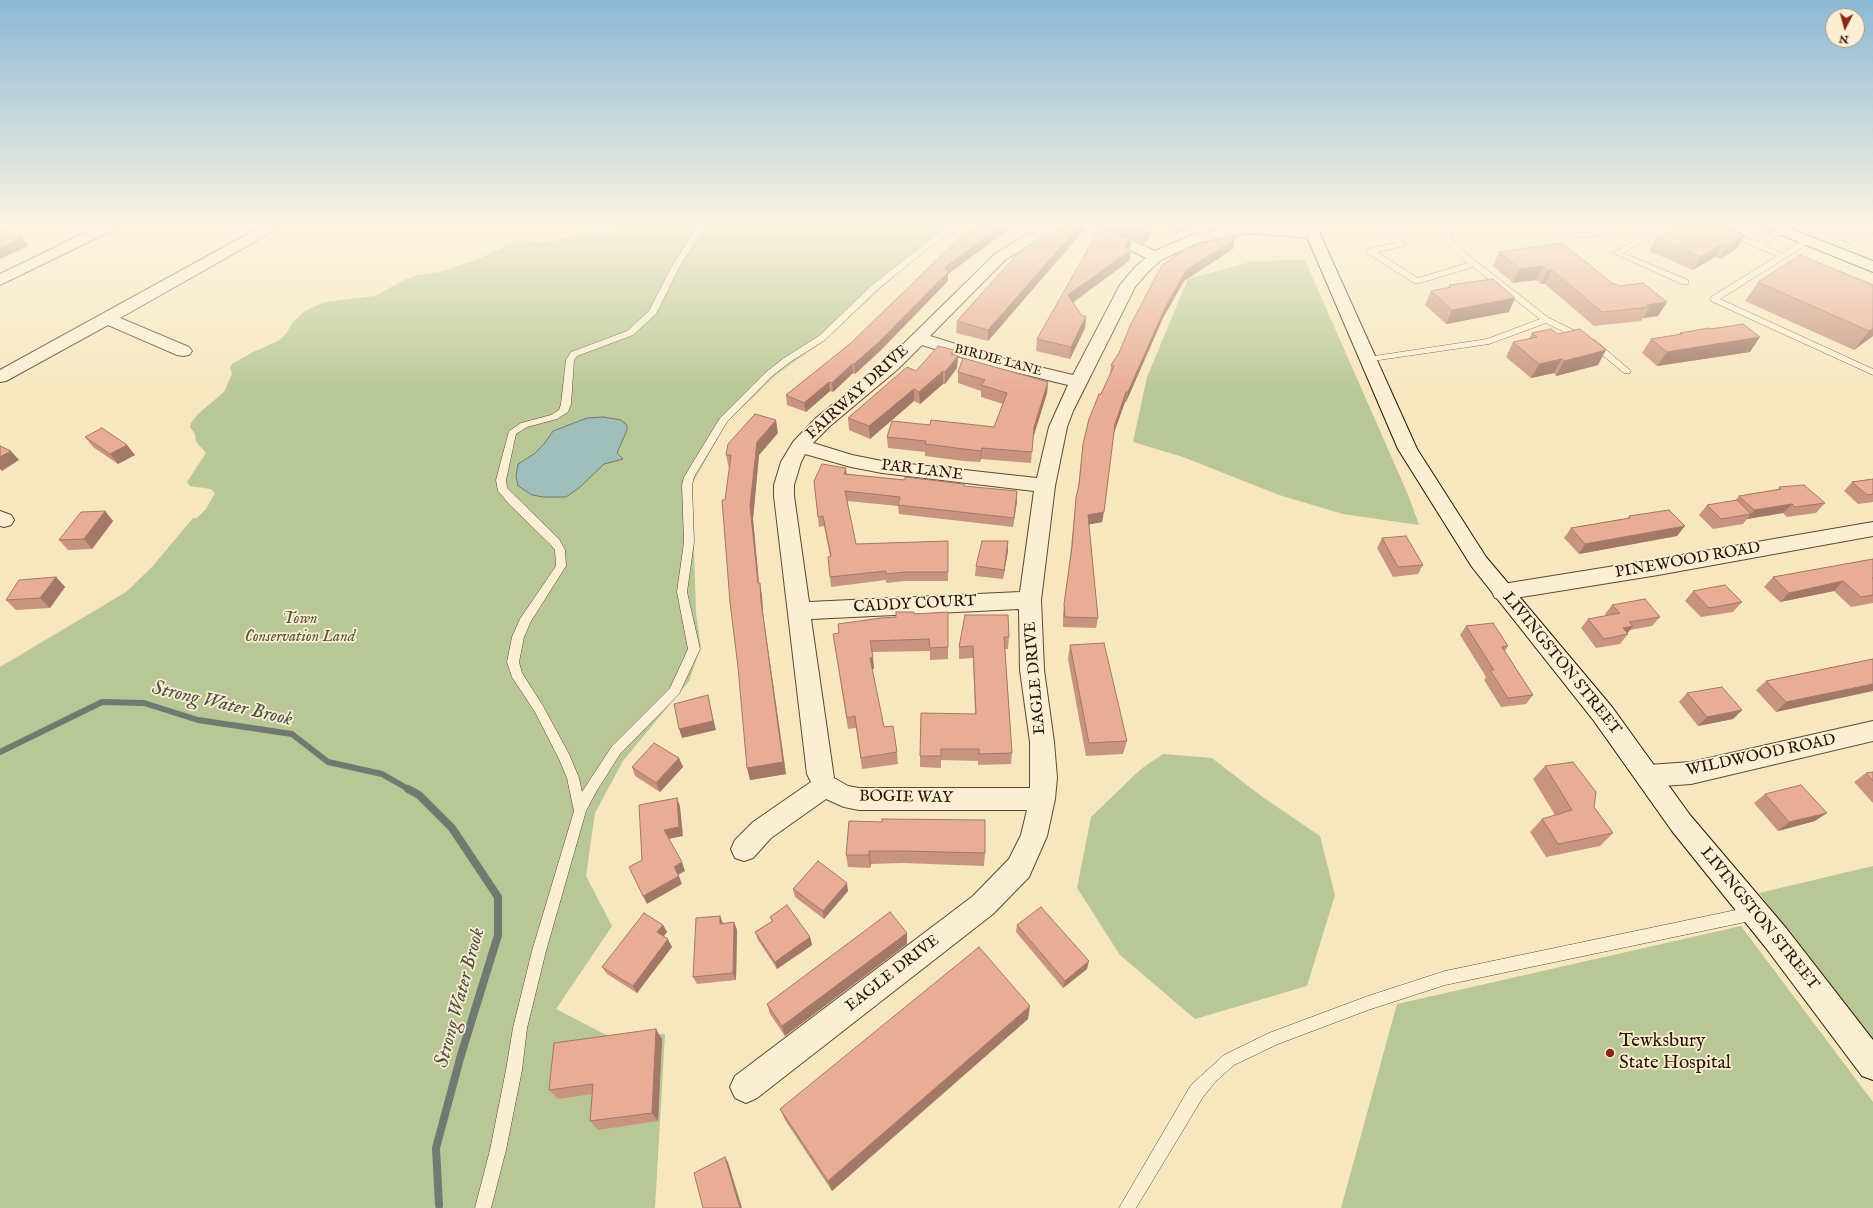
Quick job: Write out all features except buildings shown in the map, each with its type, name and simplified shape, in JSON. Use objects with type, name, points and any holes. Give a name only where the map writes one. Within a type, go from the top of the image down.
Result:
[{"type":"street","points":[[0,377],[173,281]]},
{"type":"street","name":"FAIRWAY DRIVE","points":[[825,786],[820,774],[800,611],[784,502],[784,485],[791,462],[800,446],[823,422],[872,383],[976,281]]},
{"type":"street","name":"EAGLE DRIVE","points":[[746,1087],[983,905],[1019,868],[1034,836],[1042,799],[1044,778],[1042,742],[1032,670],[1030,600],[1045,486],[1058,427],[1128,285],[1132,281]]},
{"type":"street","name":"LIVINGSTON STREET","points":[[1336,281],[1368,360],[1408,449],[1479,562],[1602,714],[1682,823],[1756,913],[1873,1065]]},
{"type":"street","points":[[107,319],[183,351]]},
{"type":"street","name":"BIRDIE LANE","points":[[919,338],[992,361],[1079,382]]},
{"type":"street","name":"PAR LANE","points":[[800,446],[851,461],[882,467],[1045,486]]},
{"type":"street","name":"PINEWOOD ROAD","points":[[1503,592],[1873,529]]},
{"type":"street","name":"CADDY COURT","points":[[800,611],[1030,600]]},
{"type":"street","name":"WILDWOOD ROAD","points":[[1648,776],[1691,773],[1873,732]]},
{"type":"street","points":[[744,849],[762,830],[825,786]]},
{"type":"street","name":"BOGIE WAY","points":[[825,786],[844,796],[860,799],[1042,799]]},
{"type":"lane","points":[[580,812],[573,778],[565,758],[539,709],[516,674],[513,662],[518,637],[526,619],[561,566],[560,550],[555,542],[514,503],[502,489],[501,480],[512,433],[524,425],[554,417],[563,412],[566,404],[570,360],[574,354],[630,333],[653,312],[668,281]]},
{"type":"lane","points":[[483,1208],[498,1150],[514,1070],[522,1020],[539,951],[580,812],[591,788],[616,750],[675,691],[694,649],[682,592],[689,542],[687,485],[693,469],[711,437],[723,420],[768,375],[787,360],[822,338],[882,281]]},
{"type":"lane","points":[[1496,281],[1546,320],[1592,343],[1627,371]]},
{"type":"lane","points":[[1744,281],[1714,299],[1873,372]]},
{"type":"lane","points":[[1368,360],[1489,341],[1546,320]]},
{"type":"lane","points":[[1128,1208],[1197,1091],[1210,1076],[1229,1060],[1274,1038],[1368,1003],[1445,978],[1756,913]]},
{"type":"green space","name":"Town Conservation Land","points":[[402,281],[889,281],[824,341],[777,374],[727,422],[692,484],[696,613],[701,647],[689,681],[623,761],[595,813],[586,876],[612,926],[556,1009],[614,1039],[665,1034],[655,1208],[0,1208],[0,667],[126,592],[152,567],[193,518],[197,518],[206,509],[215,493],[211,489],[190,486],[187,482],[206,453],[196,442],[195,434],[190,427],[191,423],[198,414],[224,392],[232,374],[230,368],[232,364],[251,353],[278,341],[286,334],[292,323],[305,311],[324,302],[375,296]]},
{"type":"green space","points":[[1187,281],[1314,281],[1409,497],[1419,525],[1343,514],[1279,495],[1183,457],[1133,442],[1147,377]]},
{"type":"green space","points":[[1163,754],[1212,758],[1261,796],[1320,836],[1335,895],[1307,986],[1195,1019],[1120,955],[1077,888],[1091,817],[1141,769]]},
{"type":"green space","points":[[1873,866],[1873,1038],[1759,893]]},
{"type":"green space","name":"Tewksbury State Hospital","points":[[1741,926],[1873,1102],[1873,1208],[1341,1208],[1397,1004]]},
{"type":"water","points":[[603,417],[621,420],[627,425],[627,430],[617,453],[623,459],[604,464],[579,488],[566,497],[543,497],[532,495],[518,486],[516,476],[518,464],[534,454],[544,444],[553,431],[587,418]]},
{"type":"waterway","name":"Strong Water Brook","points":[[0,752],[102,702],[144,703],[198,720],[292,734],[328,762],[382,774],[410,790]]},
{"type":"waterway","name":"Strong Water Brook","points":[[408,789],[419,795],[452,828],[498,897],[498,935],[461,1055],[436,1148],[439,1205]]},
{"type":"place","name":"Tewksbury State Hospital","points":[[1610,1053]]}]
